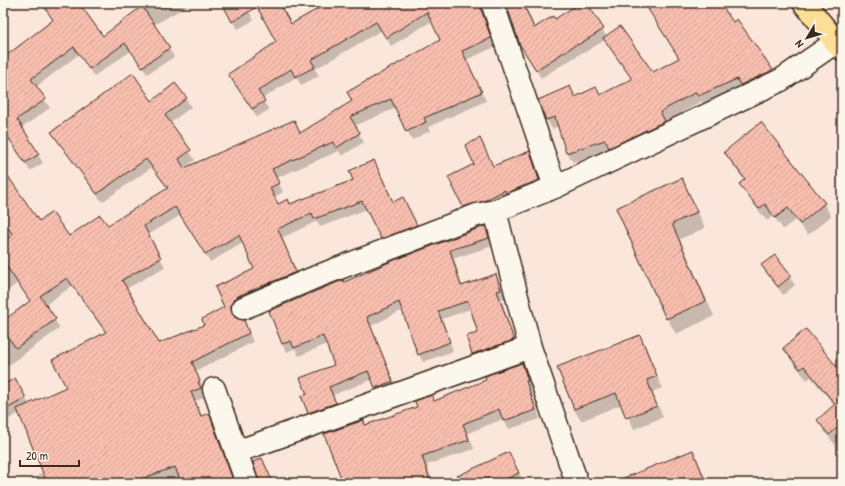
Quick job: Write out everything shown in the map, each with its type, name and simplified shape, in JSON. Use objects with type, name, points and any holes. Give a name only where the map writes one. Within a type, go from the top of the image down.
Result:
[{"type":"main road","points":[[804,3],[839,45]]},
{"type":"street","points":[[493,5],[555,187]]},
{"type":"street","points":[[243,308],[316,277],[477,215],[495,211],[555,187],[781,80],[839,45]]},
{"type":"street","points":[[495,211],[530,347],[577,483]]},
{"type":"street","points":[[236,452],[530,347]]},
{"type":"street","points":[[214,390],[247,483]]},
{"type":"building","points":[[42,3],[79,3],[103,36],[142,6],[170,48],[142,67],[125,43],[89,69],[74,47],[31,79],[46,99],[17,119],[39,154],[25,163],[3,129],[3,58],[53,20]]},
{"type":"building","points":[[222,3],[279,3],[291,24],[328,3],[481,3],[481,9],[491,38],[462,51],[482,92],[424,118],[426,122],[406,132],[391,99],[350,117],[360,133],[336,148],[333,142],[272,169],[279,183],[270,188],[278,204],[288,199],[290,204],[353,180],[349,171],[374,160],[393,202],[403,197],[417,225],[381,239],[362,201],[314,219],[312,213],[278,229],[296,272],[238,296],[233,300],[231,306],[232,313],[236,318],[244,320],[249,333],[192,362],[200,381],[198,382],[201,388],[191,392],[201,416],[209,413],[234,483],[181,483],[175,467],[129,483],[127,483],[125,478],[111,483],[47,483],[17,409],[66,387],[52,360],[106,332],[67,278],[40,296],[56,319],[16,348],[3,330],[3,321],[30,301],[3,261],[3,242],[13,235],[3,220],[3,169],[39,221],[52,212],[69,236],[100,215],[108,225],[168,188],[146,159],[97,194],[51,132],[133,73],[152,101],[175,83],[187,98],[165,115],[191,150],[179,159],[184,168],[294,120],[300,133],[352,101],[347,92],[440,40],[427,12],[386,38],[376,22],[311,60],[315,67],[295,77],[291,69],[258,91],[265,101],[252,109],[228,74],[276,42],[257,7],[232,22]],"holes":[[[175,207],[205,254],[239,235],[254,269],[215,287],[224,307],[202,319],[204,325],[159,343],[122,280],[161,258],[144,226]]]},
{"type":"building","points":[[506,3],[523,3],[534,28],[553,16],[555,19],[580,3],[587,3],[604,29],[536,70],[520,45]]},
{"type":"building","points":[[658,3],[720,3],[733,22],[737,19],[773,70],[740,85],[737,79],[698,96],[696,92],[660,112],[665,121],[609,148],[605,140],[566,153],[555,117],[546,120],[538,100],[570,86],[575,97],[596,87],[600,95],[632,79],[603,38],[620,26],[653,72],[679,58],[648,9]]},
{"type":"building","points":[[761,122],[825,203],[800,224],[788,208],[775,218],[765,204],[759,209],[739,184],[745,179],[724,152]]},
{"type":"building","points":[[480,138],[493,166],[530,151],[539,180],[506,193],[505,190],[484,201],[463,207],[448,177],[474,164],[465,145]]},
{"type":"building","points":[[682,178],[697,212],[672,224],[706,301],[666,319],[616,208]]},
{"type":"building","points":[[485,226],[489,238],[450,250],[461,286],[496,274],[501,290],[497,291],[514,340],[472,354],[466,336],[478,333],[468,301],[438,311],[450,342],[418,355],[399,302],[367,317],[393,381],[375,388],[368,371],[329,387],[336,403],[308,413],[301,396],[307,394],[300,378],[334,365],[323,336],[294,348],[291,341],[282,344],[269,311],[343,280],[344,282],[392,261]]},
{"type":"building","points":[[775,255],[791,276],[778,287],[761,265]]},
{"type":"building","points":[[806,329],[842,373],[842,424],[829,435],[817,420],[835,404],[804,366],[800,369],[783,348]]},
{"type":"building","points":[[640,335],[657,376],[647,380],[657,406],[626,418],[616,393],[574,409],[557,367]]},
{"type":"building","points":[[522,363],[528,381],[526,381],[536,410],[503,421],[499,409],[463,424],[469,440],[422,456],[431,483],[343,483],[324,434],[364,420],[365,425],[417,407],[415,401],[432,395],[434,401],[486,380],[485,376]]},
{"type":"building","points":[[15,378],[26,398],[3,411],[3,385]]},
{"type":"building","points":[[693,450],[706,483],[614,483],[614,482]]},
{"type":"building","points":[[509,452],[519,473],[498,483],[493,483],[491,477],[474,483],[455,483],[453,478]]},
{"type":"building","points":[[262,458],[273,483],[259,483],[253,462]]}]
